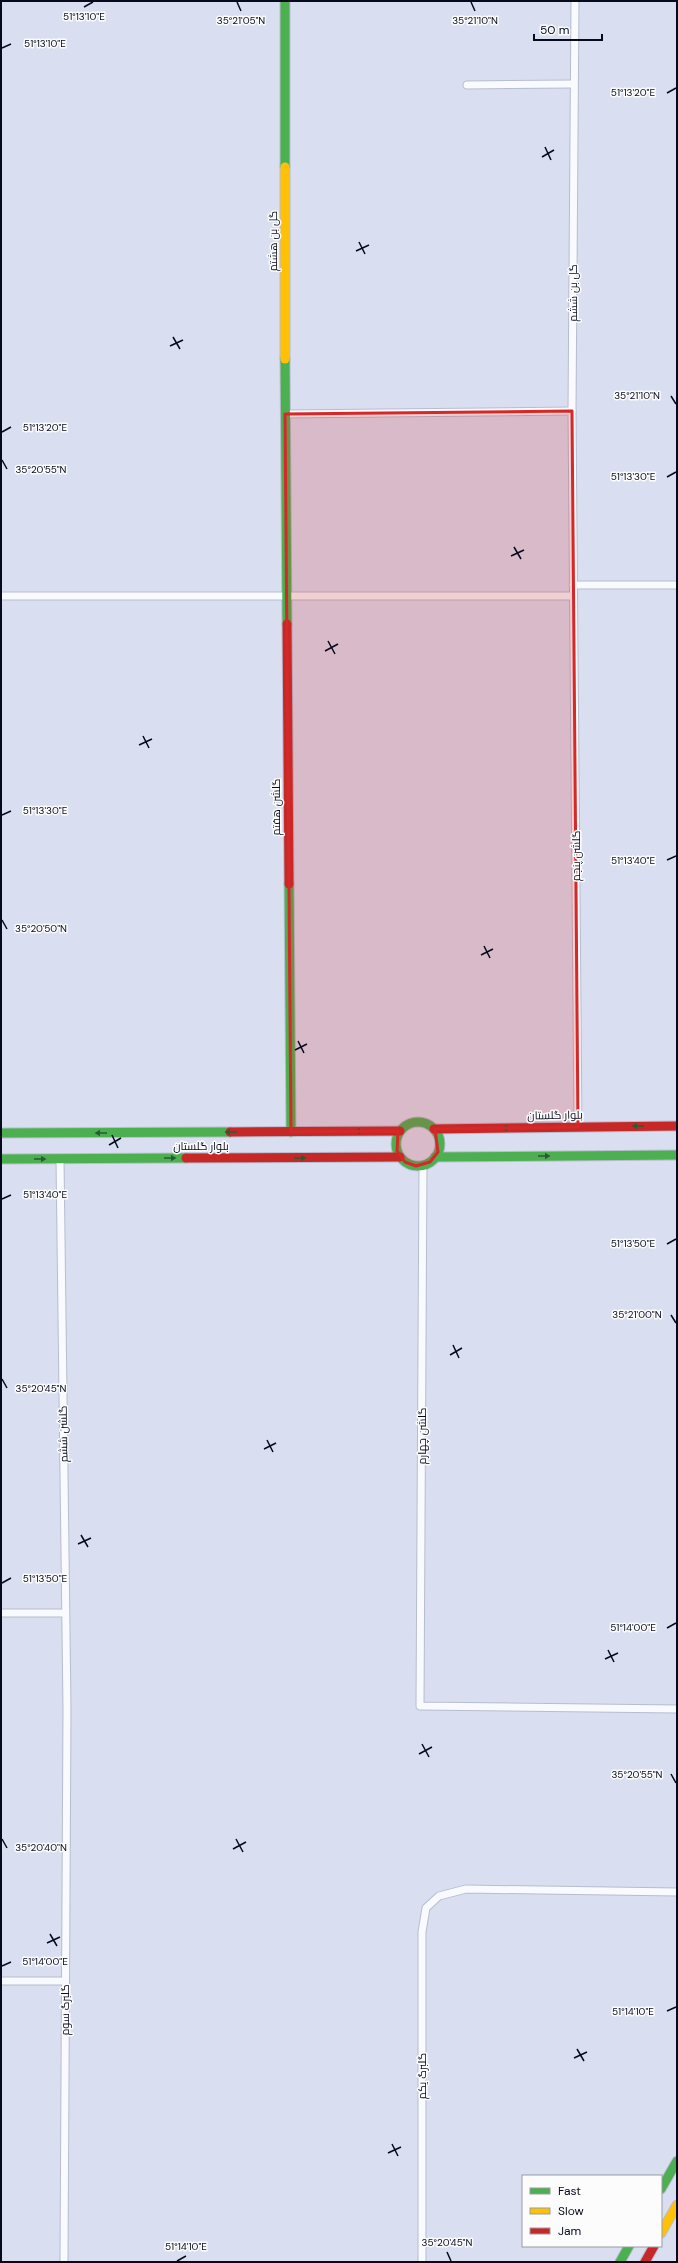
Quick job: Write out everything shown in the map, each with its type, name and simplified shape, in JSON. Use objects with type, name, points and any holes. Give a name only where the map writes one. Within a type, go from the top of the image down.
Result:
[{"type":"street","name":"گل بن هشتم","points":[[285,1],[286,482]]},
{"type":"street","name":"گل بن ششم","points":[[573,585],[572,411],[575,1]]},
{"type":"street","points":[[467,84],[574,84]]},
{"type":"street","points":[[285,414],[572,411]]},
{"type":"street","name":"گلشن هفتم","points":[[286,482],[291,1132]]},
{"type":"street","points":[[573,585],[677,584]]},
{"type":"street","name":"گلشن پنجم","points":[[573,585],[578,1127]]},
{"type":"street","points":[[1,596],[573,596]]},
{"type":"street","points":[[420,1122],[434,1129],[440,1146],[435,1157],[423,1165],[410,1165],[400,1157],[396,1144],[400,1131],[413,1123],[420,1122]]},
{"type":"street","name":"بلوار گلستان","points":[[434,1129],[677,1126]]},
{"type":"street","name":"بلوار گلستان","points":[[1,1133],[400,1131]]},
{"type":"street","points":[[435,1157],[677,1156]]},
{"type":"street","name":"بلوار گلستان","points":[[1,1159],[400,1157]]},
{"type":"street","name":"گلشن ششم","points":[[60,1159],[67,1709]]},
{"type":"street","name":"گلشن چهارم","points":[[423,1165],[420,1706],[677,1709]]},
{"type":"street","points":[[1,1613],[65,1613]]},
{"type":"street","name":"گلبرگ سوم","points":[[64,2262],[67,1709]]},
{"type":"street","name":"گلبرگ یکم","points":[[422,2262],[422,1932],[426,1908],[439,1896],[466,1888],[677,1892]]},
{"type":"street","points":[[1,1981],[65,1981]]},
{"type":"street","points":[[662,2187],[677,2161]]},
{"type":"street","points":[[662,2231],[677,2205]]},
{"type":"street","points":[[620,2262],[628,2247]]},
{"type":"street","points":[[645,2262],[653,2247]]},
{"type":"highlighted area","points":[[572,411],[578,1127],[435,1129],[438,1152],[430,1162],[416,1166],[405,1162],[397,1151],[398,1131],[291,1132],[285,414]]},
{"type":"traffic: fast","points":[[285,1],[285,167]]},
{"type":"traffic: fast","points":[[285,359],[287,624]]},
{"type":"traffic: fast","points":[[289,884],[291,1132]]},
{"type":"traffic: fast","points":[[418,1122],[430,1126],[436,1132],[440,1144],[436,1156],[430,1162],[418,1166],[406,1162],[400,1156],[396,1144],[400,1132],[406,1126],[418,1122]]},
{"type":"traffic: fast","points":[[1,1133],[230,1132]]},
{"type":"traffic: fast","points":[[435,1157],[677,1155]]},
{"type":"traffic: fast","points":[[1,1159],[186,1158]]},
{"type":"traffic: fast","points":[[662,2187],[677,2161]]},
{"type":"traffic: fast","points":[[620,2262],[628,2247]]},
{"type":"traffic: slow","points":[[285,167],[285,359]]},
{"type":"traffic: slow","points":[[662,2231],[677,2205]]},
{"type":"traffic: jam","points":[[287,624],[289,884]]},
{"type":"traffic: jam","points":[[434,1129],[677,1126]]},
{"type":"traffic: jam","points":[[230,1132],[400,1131]]},
{"type":"traffic: jam","points":[[186,1158],[400,1157]]},
{"type":"traffic: jam","points":[[645,2262],[653,2247]]}]
